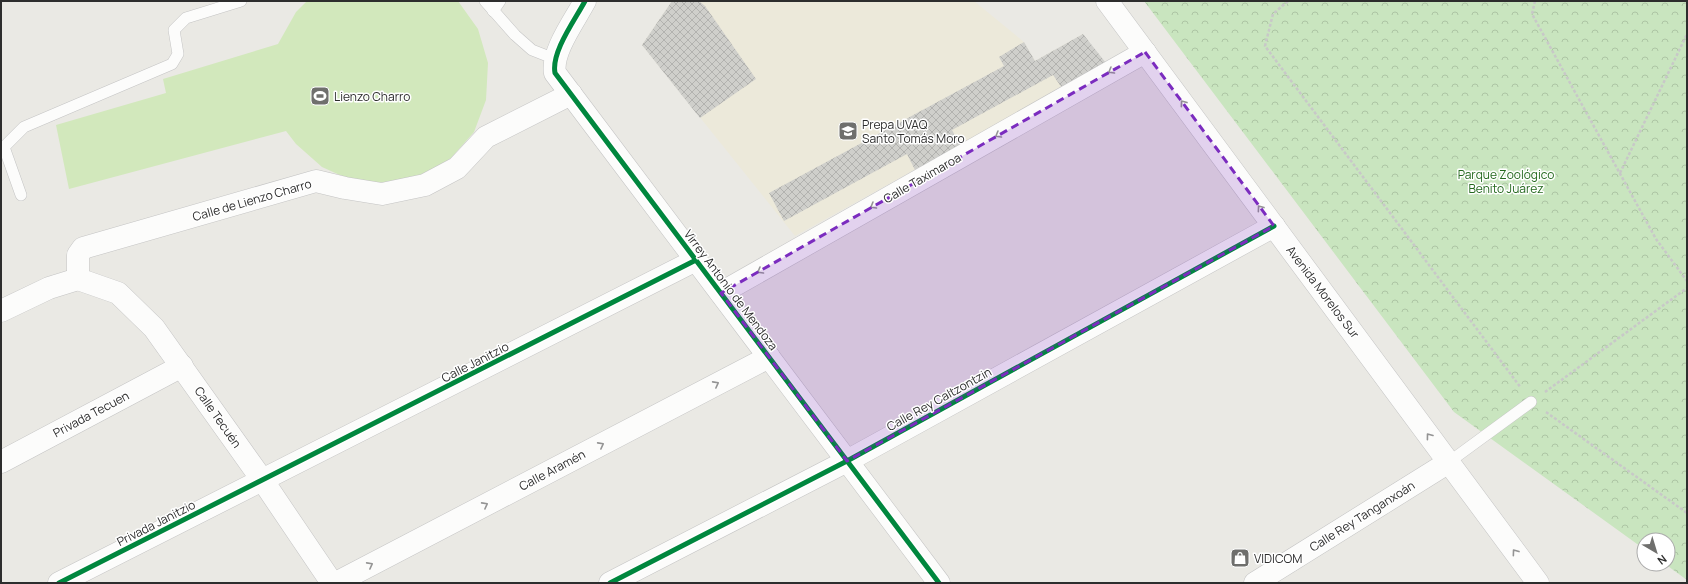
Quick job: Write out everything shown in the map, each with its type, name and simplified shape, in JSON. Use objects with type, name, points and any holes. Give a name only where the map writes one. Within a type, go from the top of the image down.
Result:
[{"type":"street","points":[[555,59],[567,33],[585,1]]},
{"type":"street","name":"Avenida Morelos Sur","points":[[1107,1],[1538,583]]},
{"type":"street","name":"Calle Taximaroa","points":[[721,293],[1145,52]]},
{"type":"street","name":"Virrey Antonio de Mendoza","points":[[555,59],[555,73],[939,583]]},
{"type":"street","name":"Calle de Lienzo Charro","points":[[78,279],[78,255],[83,248],[316,181],[345,188],[382,194],[425,185],[457,168],[486,137],[571,94]]},
{"type":"street","name":"Calle Rey Caltzontzin","points":[[610,583],[847,461],[1274,226]]},
{"type":"street","name":"Calle Janitzio","points":[[262,481],[696,260]]},
{"type":"street","points":[[3,306],[49,288],[78,279]]},
{"type":"street","name":"Calle Tecuén","points":[[78,279],[118,293],[154,328],[182,366],[332,583]]},
{"type":"street","name":"Calle Aramén","points":[[336,583],[769,357]]},
{"type":"street","name":"Privada Tecuen","points":[[1,462],[182,366]]},
{"type":"street","name":"Calle Rey Tanganxoán","points":[[1255,583],[1449,462]]},
{"type":"street","name":"Privada Janitzio","points":[[59,583],[262,481]]},
{"type":"lane","points":[[21,195],[4,147],[24,127],[172,64],[178,54],[174,30],[186,18],[241,1]]},
{"type":"lane","points":[[485,1],[515,35],[532,50],[555,59]]},
{"type":"lane","points":[[493,11],[500,1]]},
{"type":"lane","points":[[1449,462],[1531,402]]},
{"type":"path","points":[[1288,1],[1273,14],[1265,46],[1531,402],[1687,512]]},
{"type":"path","points":[[1535,1],[1532,14],[1656,239],[1687,281]]},
{"type":"path","points":[[1620,173],[1687,34]]},
{"type":"path","points":[[1531,402],[1687,288]]},
{"type":"highlighted area","points":[[1145,52],[1274,226],[847,461],[721,293]]},
{"type":"shaded area","name":"Prepa UVAQ Santo Tomás Moro","points":[[672,1],[974,1],[1024,42],[1035,61],[1083,34],[1062,88],[795,236],[642,45]]},
{"type":"green space","name":"Lienzo Charro","points":[[307,1],[458,1],[478,29],[488,63],[486,100],[474,132],[451,158],[421,177],[387,184],[353,181],[322,167],[296,144],[286,131],[69,189],[56,125],[166,93],[163,79],[278,44],[296,12]]},
{"type":"green space","name":"Parque Zoológico Benito Juárez","points":[[1144,1],[1687,1],[1687,580],[1676,572],[1676,532],[1636,532],[1636,543],[1454,412]]},
{"type":"building","points":[[672,1],[699,1],[705,6],[756,79],[700,118],[642,45]]},
{"type":"building","points":[[1083,34],[1106,63],[1062,88],[1053,75],[952,130],[960,145],[915,170],[907,154],[784,221],[769,193],[1004,66],[999,57],[1024,42],[1035,61]]},
{"type":"cycle path","points":[[585,1],[560,46],[555,65],[555,73],[939,583]]},
{"type":"cycle path","points":[[610,583],[847,461],[1274,226]]},
{"type":"cycle path","points":[[59,583],[696,260]]},
{"type":"place","name":"Lienzo Charro","points":[[320,96]]},
{"type":"place","name":"Prepa UVAQ Santo Tomás Moro","points":[[848,131]]},
{"type":"place","name":"VIDICOM","points":[[1240,558]]}]
